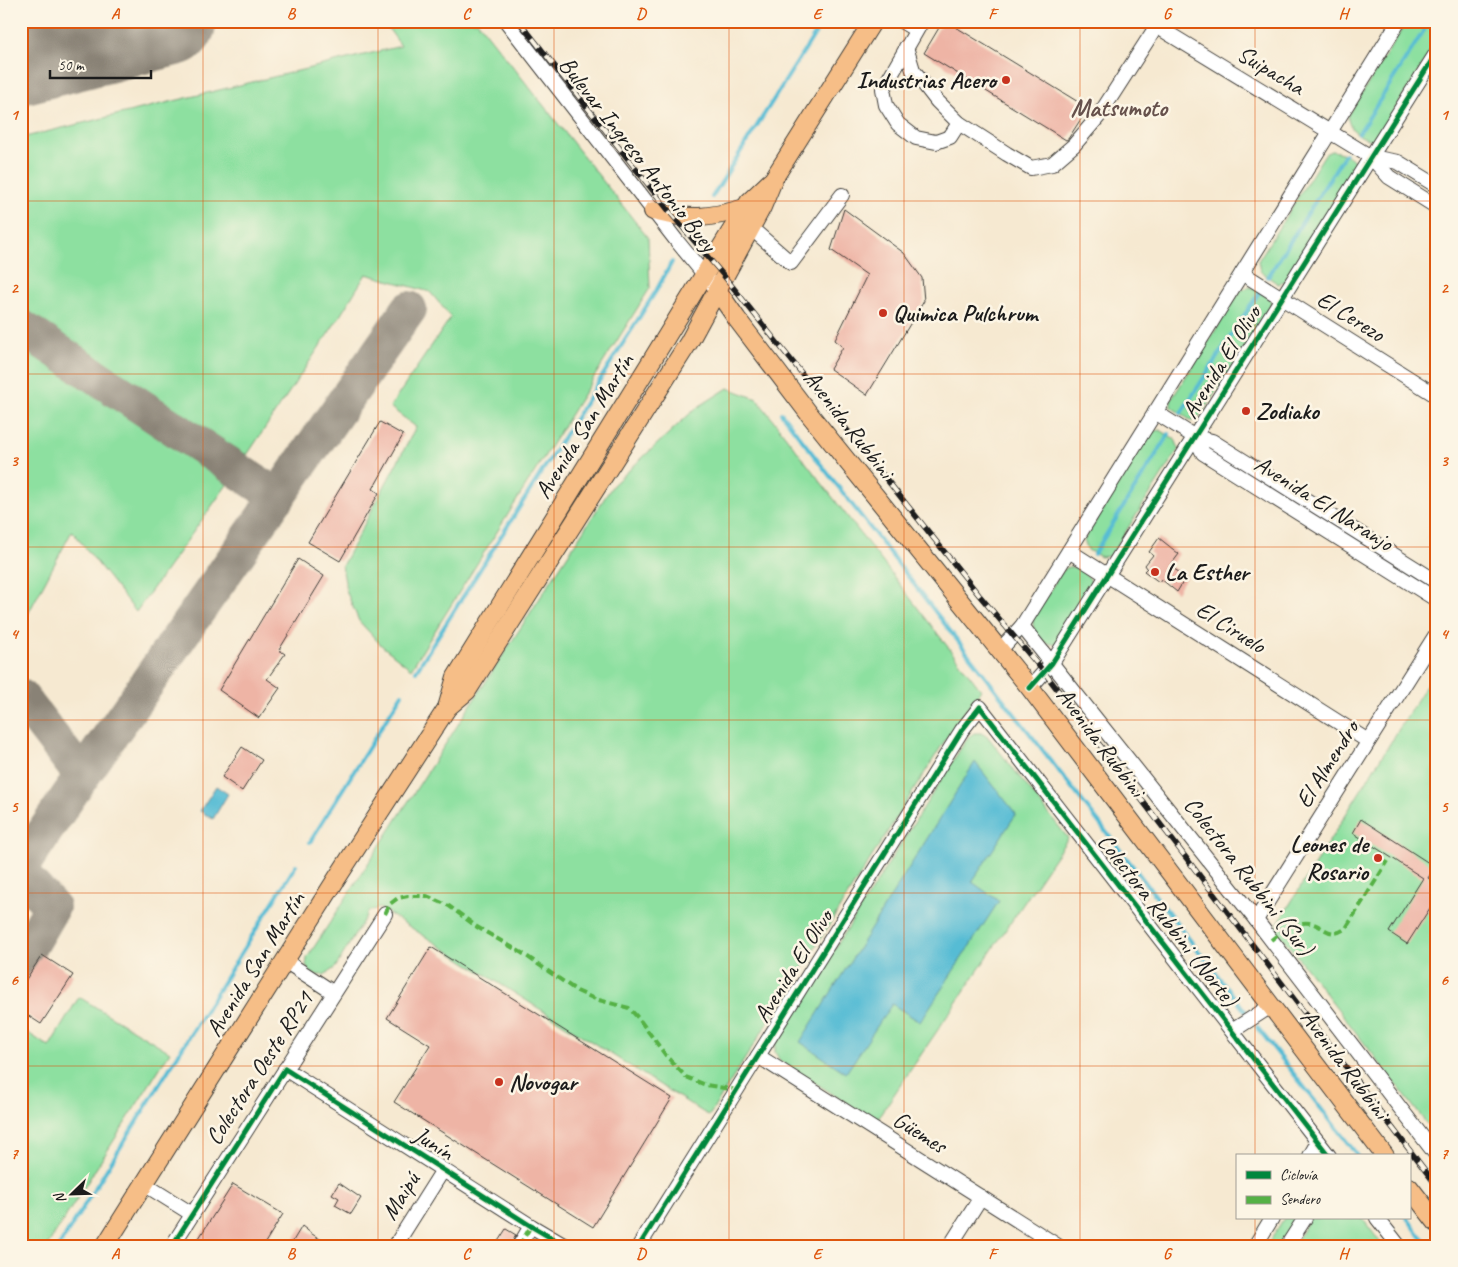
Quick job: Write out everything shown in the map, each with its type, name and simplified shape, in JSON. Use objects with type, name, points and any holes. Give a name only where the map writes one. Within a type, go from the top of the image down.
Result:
[{"type":"main road","name":"Avenida San Martín","points":[[105,1246],[447,708],[467,690],[689,342],[762,207],[774,178],[873,21]]},
{"type":"main road","name":"Avenida San Martín","points":[[447,708],[456,677],[745,208],[774,178]]},
{"type":"main road","points":[[653,211],[673,216],[703,218],[723,215],[745,208]]},
{"type":"main road","name":"Avenida Rubbini","points":[[717,290],[737,320],[810,415],[1030,688],[1383,1154]]},
{"type":"main road","points":[[1410,1188],[1437,1223]]},
{"type":"street","name":"Bulevar Ingreso Antonio Buey","points":[[506,21],[653,211],[717,290]]},
{"type":"street","points":[[901,21],[919,26],[883,89],[886,105],[898,124],[916,138],[936,142],[950,137],[959,123]]},
{"type":"street","name":"Avenida El Olivo","points":[[1000,650],[1022,626],[1398,21]]},
{"type":"street","points":[[906,47],[913,70],[959,123],[1031,168],[1052,164],[1074,145],[1098,117],[1152,24]]},
{"type":"street","name":"Suipacha","points":[[1152,24],[1371,157]]},
{"type":"street","name":"Avenida El Olivo","points":[[1030,688],[1052,664],[1437,52]]},
{"type":"street","points":[[1371,157],[1398,162],[1437,186]]},
{"type":"street","points":[[1371,157],[1389,177],[1437,207]]},
{"type":"street","points":[[751,228],[791,262],[842,195]]},
{"type":"street","name":"El Cerezo","points":[[1242,273],[1437,396]]},
{"type":"street","name":"Avenida El Naranjo","points":[[1155,412],[1195,437],[1212,441],[1437,582]]},
{"type":"street","name":"Avenida El Naranjo","points":[[1195,437],[1203,453],[1437,600]]},
{"type":"street","name":"El Ciruelo","points":[[1069,551],[1368,741]]},
{"type":"street","name":"Colectora Rubbini (Sur)","points":[[1022,626],[1256,920],[1437,1156]]},
{"type":"street","name":"El Almendro","points":[[1256,920],[1437,633]]},
{"type":"street","name":"Avenida El Olivo","points":[[639,1246],[962,730],[980,707]]},
{"type":"street","name":"Colectora Rubbini (Norte)","points":[[980,707],[1327,1154]]},
{"type":"street","name":"Colectora Oeste RP21","points":[[172,1246],[385,914]]},
{"type":"street","points":[[285,961],[334,993]]},
{"type":"street","points":[[1232,1031],[1272,1006]]},
{"type":"street","name":"Güemes","points":[[758,1056],[1058,1246]]},
{"type":"street","name":"Junín","points":[[285,1069],[565,1246]]},
{"type":"street","points":[[1311,1154],[1318,1142]]},
{"type":"street","name":"Maipú","points":[[395,1246],[443,1170]]},
{"type":"street","points":[[144,1184],[192,1214]]},
{"type":"street","points":[[950,1246],[981,1197]]},
{"type":"street","points":[[1255,1246],[1271,1220]]},
{"type":"street","points":[[1288,1246],[1304,1220]]},
{"type":"street","points":[[1379,1220],[1399,1246]]},
{"type":"street","points":[[518,1246],[531,1226]]},
{"type":"green space","points":[[383,21],[477,21],[648,238],[650,288],[411,669],[381,645],[359,621],[347,593],[342,566],[416,427],[390,407],[451,317],[430,292],[366,274],[247,455],[21,312],[21,138],[401,46]]},
{"type":"green space","points":[[1407,21],[1421,21],[1436,29],[1437,42],[1378,136],[1374,140],[1370,140],[1356,133],[1348,121],[1348,116]]},
{"type":"green space","points":[[1331,151],[1350,157],[1354,161],[1354,167],[1287,281],[1278,284],[1260,271],[1258,261],[1325,154]]},
{"type":"green space","points":[[1250,287],[1260,291],[1270,299],[1272,307],[1197,420],[1190,420],[1171,407],[1171,400],[1241,290]]},
{"type":"green space","points":[[21,348],[229,482],[136,612],[72,531],[21,627]]},
{"type":"green space","points":[[728,388],[757,399],[981,690],[956,723],[709,1116],[380,908],[369,911],[335,968],[324,975],[315,975],[306,966],[307,958],[613,485],[695,409]]},
{"type":"green space","points":[[1160,430],[1175,439],[1179,449],[1110,556],[1101,557],[1088,550],[1084,540],[1150,432]]},
{"type":"green space","points":[[1068,567],[1078,568],[1089,577],[1092,591],[1058,643],[1047,643],[1039,638],[1036,633],[1033,617],[1063,570]]},
{"type":"green space","name":"Leones de Rosario","points":[[1437,668],[1437,1137],[1275,928]]},
{"type":"green space","points":[[974,733],[981,733],[988,737],[1068,838],[876,1121],[780,1061],[775,1052],[775,1044],[968,737]]},
{"type":"green space","points":[[79,997],[170,1052],[47,1246],[21,1246],[21,1028],[49,1047]]},
{"type":"green space","points":[[1283,1220],[1298,1220],[1282,1246],[1267,1246]]},
{"type":"green space","points":[[1309,1220],[1364,1220],[1383,1246],[1293,1246]]},
{"type":"water","points":[[975,762],[1016,814],[972,882],[999,901],[920,1022],[892,1004],[846,1073],[800,1042]]},
{"type":"water","points":[[216,786],[228,794],[213,819],[200,811]]},
{"type":"building","name":"Industrias Acero","points":[[943,21],[946,21],[1088,108],[1068,139],[1066,140],[924,53]]},
{"type":"building","name":"Quimica Pulchrum","points":[[844,209],[904,253],[922,278],[924,301],[867,395],[830,369],[843,347],[835,340],[867,275],[831,250]]},
{"type":"building","points":[[380,422],[403,435],[373,489],[379,493],[340,561],[308,542]]},
{"type":"building","points":[[1159,538],[1179,554],[1170,566],[1186,577],[1177,592],[1161,579],[1159,582],[1144,571],[1147,568],[1145,565],[1153,555],[1149,552]]},
{"type":"building","points":[[298,559],[324,576],[279,650],[285,654],[267,679],[280,688],[259,718],[219,690]]},
{"type":"building","points":[[242,747],[262,760],[242,791],[222,777]]},
{"type":"building","points":[[1361,819],[1435,867],[1428,878],[1437,884],[1437,897],[1407,944],[1389,932],[1423,878],[1353,833]]},
{"type":"building","name":"Novogar","points":[[431,947],[672,1098],[593,1227],[394,1102],[430,1045],[387,1018]]},
{"type":"building","points":[[42,955],[73,975],[41,1024],[21,1011],[21,987]]},
{"type":"building","points":[[339,1183],[361,1198],[351,1214],[335,1205],[339,1198],[332,1194]]},
{"type":"building","points":[[233,1184],[283,1214],[263,1246],[194,1246]]},
{"type":"building","points":[[302,1226],[312,1234],[331,1246],[290,1246]]},
{"type":"building","points":[[506,1229],[516,1235],[510,1246],[495,1246]]},
{"type":"waterway","points":[[712,197],[823,21]]},
{"type":"waterway","points":[[1359,133],[1428,24]]},
{"type":"waterway","points":[[1268,277],[1345,154]]},
{"type":"waterway","points":[[691,232],[695,226]]},
{"type":"waterway","points":[[416,671],[656,291],[672,262]]},
{"type":"waterway","points":[[1181,413],[1260,291]]},
{"type":"waterway","points":[[781,413],[1245,1011]]},
{"type":"waterway","points":[[1094,554],[1169,434]]},
{"type":"waterway","points":[[310,842],[402,694]]},
{"type":"waterway","points":[[59,1246],[296,865]]},
{"type":"waterway","points":[[1257,1027],[1356,1154]]},
{"type":"waterway","points":[[1408,1220],[1428,1246]]},
{"type":"taxiway","points":[[21,867],[82,776],[409,309]]},
{"type":"taxiway","points":[[21,327],[278,497]]},
{"type":"taxiway","points":[[21,697],[82,776]]},
{"type":"taxiway","points":[[21,874],[52,907],[21,960]]},
{"type":"runway","points":[[21,59],[171,21]]},
{"type":"railway","points":[[519,21],[673,216],[724,276],[979,595],[1044,672],[1437,1186]]},
{"type":"marked path","points":[[1271,940],[1284,930],[1304,923],[1310,923],[1336,933],[1346,928],[1388,861]]},
{"type":"marked path","points":[[385,914],[390,904],[398,898],[408,896],[427,896],[449,906],[477,927],[522,953],[577,991],[595,999],[629,1008],[667,1057],[686,1077],[706,1085],[737,1090]]},
{"type":"marked path","points":[[519,1246],[531,1226]]},
{"type":"cycle path","points":[[1030,688],[1052,663],[1437,52]]},
{"type":"cycle path","points":[[639,1246],[962,730],[980,707],[1327,1154]]},
{"type":"cycle path","points":[[172,1246],[285,1069],[565,1246]]},
{"type":"place","name":"Industrias Acero","points":[[1006,80]]},
{"type":"place","name":"Quimica Pulchrum","points":[[883,313]]},
{"type":"place","name":"Zodiako","points":[[1246,411]]},
{"type":"place","name":"La Esther","points":[[1155,572]]},
{"type":"place","name":"Leones de Rosario","points":[[1378,858]]},
{"type":"place","name":"Novogar","points":[[499,1082]]},
{"type":"district","name":"Matsumoto","points":[[1119,107]]}]
